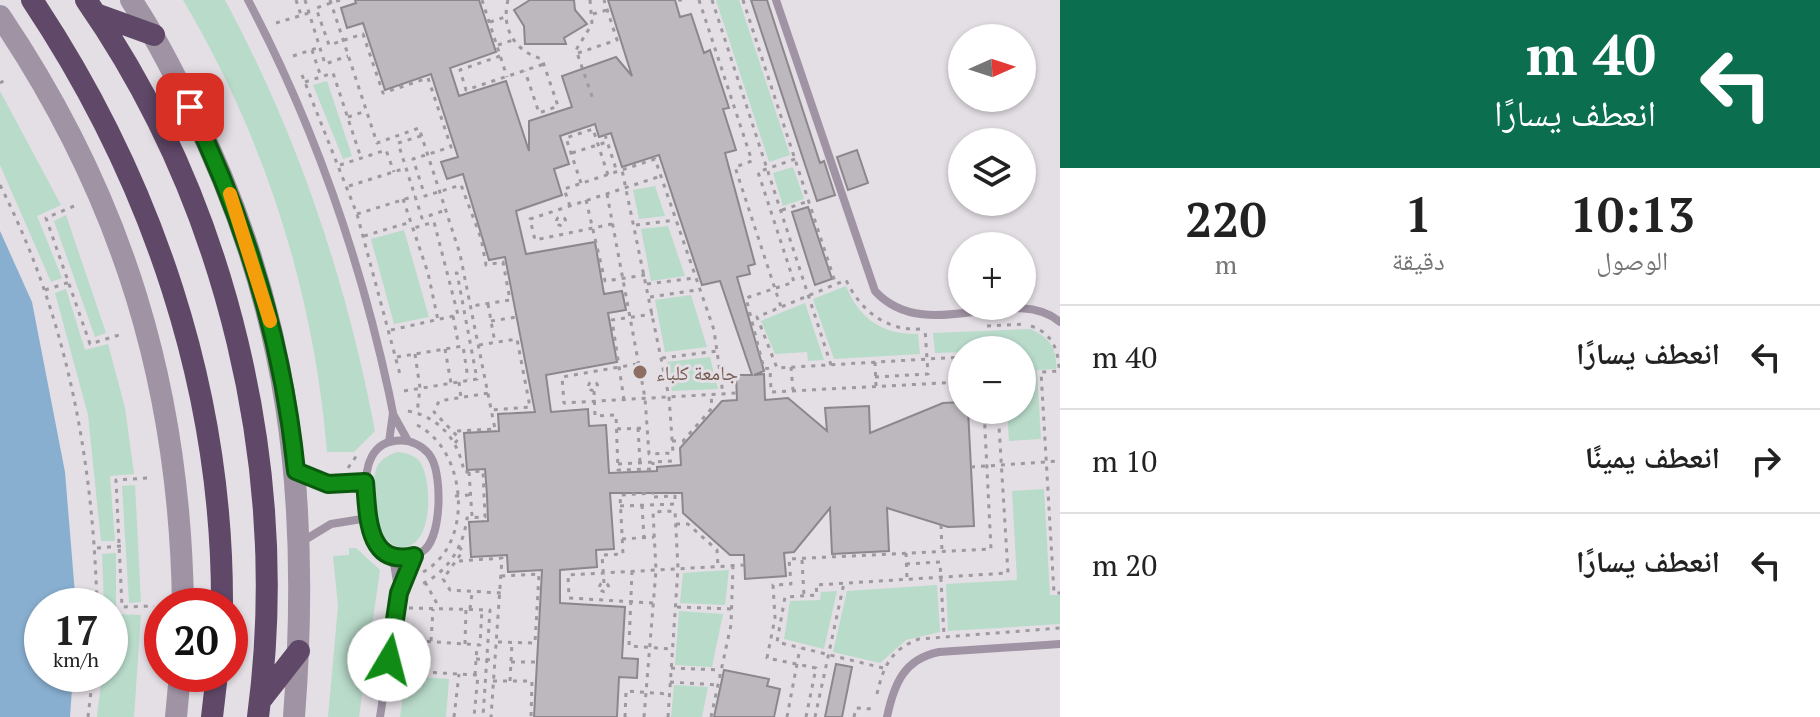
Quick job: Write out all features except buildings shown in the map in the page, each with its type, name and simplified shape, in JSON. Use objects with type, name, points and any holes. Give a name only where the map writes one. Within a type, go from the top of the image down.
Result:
[{"type":"highway","points":[[32,0],[107,125],[148,217],[168,275],[192,359],[211,457],[221,588]]},
{"type":"highway","points":[[91,7],[154,35]]},
{"type":"highway","points":[[91,7],[127,62],[174,156],[211,254],[240,354],[263,510],[266,603],[259,709]]},
{"type":"highway","points":[[259,709],[299,651]]},
{"type":"highway","points":[[212,717],[215,692]]},
{"type":"street","points":[[131,0],[154,35],[221,172],[240,222],[281,368],[296,471],[301,543],[294,717]]},
{"type":"street","points":[[0,16],[75,140],[111,219],[143,310],[159,374],[175,466],[182,588]]},
{"type":"street","points":[[176,717],[178,692]]},
{"type":"lane","points":[[248,0],[295,95],[331,183],[364,287],[393,413],[408,441]]},
{"type":"lane","points":[[776,0],[875,291],[893,306],[915,314],[1029,309],[1049,314],[1060,322]]},
{"type":"lane","points":[[389,442],[393,413]]},
{"type":"lane","points":[[408,441],[428,452],[436,474],[435,535],[427,548],[414,556],[393,557],[375,544],[368,518],[365,482],[369,457],[389,442],[408,441]]},
{"type":"lane","points":[[296,471],[328,484],[365,482]]},
{"type":"lane","points":[[301,543],[331,524],[368,518]]},
{"type":"lane","points":[[380,717],[399,593],[414,556]]},
{"type":"lane","points":[[393,557],[399,593]]},
{"type":"lane","points":[[887,717],[899,677],[920,657],[939,652],[1060,644]]},
{"type":"path","points":[[296,0],[301,15]]},
{"type":"path","points":[[305,0],[325,64],[348,56]]},
{"type":"path","points":[[340,0],[316,8],[329,45],[363,34],[383,93],[428,78],[451,147],[413,159],[425,196],[461,185],[481,238],[486,265],[503,262],[510,300],[472,306]]},
{"type":"path","points":[[482,0],[507,77]]},
{"type":"path","points":[[508,0],[505,17],[513,40],[526,53],[542,59],[558,106],[539,113],[525,71]]},
{"type":"path","points":[[590,0],[593,14],[589,34],[578,53],[593,99]]},
{"type":"path","points":[[578,53],[617,40],[604,0]]},
{"type":"path","points":[[678,0],[684,0]]},
{"type":"path","points":[[699,0],[752,161],[735,167],[781,307]]},
{"type":"path","points":[[712,0],[831,365]]},
{"type":"path","points":[[743,0],[836,285]]},
{"type":"path","points":[[330,2],[377,143],[419,128],[446,210],[472,306],[495,429],[455,431]]},
{"type":"path","points":[[593,14],[607,10]]},
{"type":"path","points":[[276,23],[309,13]]},
{"type":"path","points":[[490,23],[505,17]]},
{"type":"path","points":[[314,29],[322,26]]},
{"type":"path","points":[[497,46],[513,40]]},
{"type":"path","points":[[293,56],[320,47]]},
{"type":"path","points":[[312,50],[321,77]]},
{"type":"path","points":[[500,56],[460,70],[466,90],[544,64]]},
{"type":"path","points":[[305,82],[333,73],[361,158]]},
{"type":"path","points":[[0,83],[7,79]]},
{"type":"path","points":[[348,117],[366,111]]},
{"type":"path","points":[[581,184],[566,138],[593,129],[608,175]]},
{"type":"path","points":[[605,135],[617,172]]},
{"type":"path","points":[[421,136],[398,143],[422,218],[446,210]]},
{"type":"path","points":[[571,154],[607,142]]},
{"type":"path","points":[[340,165],[386,150],[394,172]]},
{"type":"path","points":[[570,206],[564,189],[655,159],[718,351],[723,394]]},
{"type":"path","points":[[795,159],[758,172],[794,282],[746,298],[764,369],[770,368],[771,392],[948,383]]},
{"type":"path","points":[[348,187],[406,168]]},
{"type":"path","points":[[607,194],[645,398],[649,454],[673,453],[669,397],[662,358],[622,170]]},
{"type":"path","points":[[612,224],[535,240],[530,219],[661,176]]},
{"type":"path","points":[[410,181],[420,178]]},
{"type":"path","points":[[0,185],[45,290],[80,419],[95,548],[96,588]]},
{"type":"path","points":[[357,214],[415,195]]},
{"type":"path","points":[[403,199],[414,228],[438,320]]},
{"type":"path","points":[[586,200],[605,281],[645,275]]},
{"type":"path","points":[[781,210],[809,201]]},
{"type":"path","points":[[74,206],[46,218],[90,344],[119,335]]},
{"type":"path","points":[[558,210],[560,217],[565,219],[562,226],[564,234]]},
{"type":"path","points":[[636,225],[675,220]]},
{"type":"path","points":[[364,236],[411,222]]},
{"type":"path","points":[[391,330],[458,315],[450,274],[434,222],[414,228]]},
{"type":"path","points":[[647,284],[695,278]]},
{"type":"path","points":[[875,377],[928,374],[927,359],[925,329],[888,325],[867,311],[846,280],[757,317],[777,368],[831,365],[875,362],[927,359],[948,358]]},
{"type":"path","points":[[45,290],[70,282]]},
{"type":"path","points":[[650,297],[699,290]]},
{"type":"path","points":[[488,304],[495,343]]},
{"type":"path","points":[[624,400],[612,320],[653,314]]},
{"type":"path","points":[[453,316],[459,347]]},
{"type":"path","points":[[491,321],[517,317]]},
{"type":"path","points":[[973,327],[1030,325],[1045,333],[1056,346],[1059,371],[1041,372],[1054,593],[1060,593]]},
{"type":"path","points":[[455,330],[476,327]]},
{"type":"path","points":[[479,345],[517,339],[530,407],[491,410]]},
{"type":"path","points":[[397,357],[463,346],[468,381]]},
{"type":"path","points":[[445,349],[451,383]]},
{"type":"path","points":[[662,358],[718,351]]},
{"type":"path","points":[[415,354],[420,388],[417,413]]},
{"type":"path","points":[[875,362],[876,386]]},
{"type":"path","points":[[639,364],[562,377],[564,403],[737,393]]},
{"type":"path","points":[[791,367],[793,390]]},
{"type":"path","points":[[591,372],[593,382],[589,388],[594,391],[595,416],[616,415],[618,470],[653,469],[653,462]]},
{"type":"path","points":[[459,382],[461,398]]},
{"type":"path","points":[[455,443],[459,438],[455,431],[434,412],[439,401],[489,393]]},
{"type":"path","points":[[672,441],[683,441],[712,408],[711,395]]},
{"type":"path","points":[[408,411],[434,421],[455,443],[464,472],[483,471],[485,502],[485,517],[467,518],[459,547],[448,565],[413,588]]},
{"type":"path","points":[[806,717],[816,668],[767,658],[775,618],[773,585],[791,584],[789,559],[991,549],[985,424]]},
{"type":"path","points":[[883,668],[777,642],[785,597],[817,595],[816,585],[1008,573],[999,424]]},
{"type":"path","points":[[638,428],[640,463]]},
{"type":"path","points":[[617,429],[647,428]]},
{"type":"path","points":[[618,464],[673,461],[673,466]]},
{"type":"path","points":[[971,467],[1060,461]]},
{"type":"path","points":[[469,472],[472,518]]},
{"type":"path","points":[[144,606],[122,607],[116,480],[147,478]]},
{"type":"path","points":[[654,494],[655,505]]},
{"type":"path","points":[[455,496],[470,495]]},
{"type":"path","points":[[604,600],[604,592],[600,588],[604,583],[602,555],[623,554],[620,506],[620,495],[675,495],[675,504],[620,506]]},
{"type":"path","points":[[642,505],[644,538]]},
{"type":"path","points":[[644,717],[656,570],[653,512],[675,511],[678,568],[668,717]]},
{"type":"path","points":[[676,524],[688,524],[717,550],[718,566]]},
{"type":"path","points":[[941,525],[942,551]]},
{"type":"path","points":[[622,539],[654,537]]},
{"type":"path","points":[[95,548],[121,546]]},
{"type":"path","points":[[459,547],[463,551],[459,561],[443,579],[450,590],[501,593]]},
{"type":"path","points":[[906,553],[907,579]]},
{"type":"path","points":[[459,561],[502,558],[491,717]]},
{"type":"path","points":[[802,558],[804,596]]},
{"type":"path","points":[[906,564],[940,562],[944,635]]},
{"type":"path","points":[[711,717],[733,609],[733,565]]},
{"type":"path","points":[[653,603],[569,598],[568,575],[745,565]]},
{"type":"path","points":[[632,571],[629,646],[672,649]]},
{"type":"path","points":[[497,642],[535,643],[539,574],[501,576]]},
{"type":"path","points":[[425,582],[440,608]]},
{"type":"path","points":[[815,717],[844,583]]},
{"type":"path","points":[[465,644],[472,591]]},
{"type":"path","points":[[676,607],[733,609]]},
{"type":"path","points":[[431,641],[433,608]]},
{"type":"path","points":[[474,717],[482,609]]},
{"type":"path","points":[[407,640],[477,645]]},
{"type":"path","points":[[510,681],[512,643]]},
{"type":"path","points":[[787,717],[800,648]]},
{"type":"path","points":[[476,659],[495,660]]},
{"type":"path","points":[[511,662],[538,662]]},
{"type":"path","points":[[671,668],[721,670]]},
{"type":"path","points":[[403,671],[475,675]]},
{"type":"path","points":[[454,717],[459,674]]},
{"type":"path","points":[[493,681],[532,681],[531,717]]},
{"type":"path","points":[[670,682],[718,685]]},
{"type":"path","points":[[625,717],[626,691],[669,694]]},
{"type":"path","points":[[88,717],[91,692]]},
{"type":"green space","points":[[183,0],[225,0],[297,156],[350,319],[375,431],[354,452],[327,452],[311,334],[281,218],[238,106]]},
{"type":"green space","points":[[716,0],[739,0],[790,155],[769,162]]},
{"type":"green space","points":[[327,81],[352,156],[343,159],[313,85]]},
{"type":"green space","points":[[0,91],[61,205],[37,216],[62,278],[51,282],[0,165]]},
{"type":"green space","points":[[793,167],[804,199],[783,206],[773,173]]},
{"type":"green space","points":[[655,186],[665,216],[639,219],[633,190]]},
{"type":"green space","points":[[66,215],[106,333],[95,337],[54,221]]},
{"type":"green space","points":[[668,226],[685,276],[651,281],[641,229]]},
{"type":"green space","points":[[404,230],[429,317],[394,324],[371,239]]},
{"type":"green space","points":[[846,286],[858,308],[874,323],[894,332],[918,334],[920,354],[834,359],[813,299]]},
{"type":"green space","points":[[66,289],[85,350],[108,344],[125,408],[134,474],[110,476],[115,541],[101,541],[88,415],[55,293]]},
{"type":"green space","points":[[691,295],[707,347],[665,352],[655,300]]},
{"type":"green space","points":[[805,303],[824,360],[808,361],[807,352],[775,354],[761,321]]},
{"type":"green space","points":[[1030,329],[1042,335],[1055,355],[1056,369],[1037,370],[1041,439],[1009,441],[1008,424],[1036,424],[1036,336],[948,336],[948,353],[935,353],[933,333]]},
{"type":"green space","points":[[710,357],[718,389],[672,391],[667,362]]},
{"type":"green space","points":[[398,452],[413,456],[420,462],[428,496],[428,510],[421,535],[414,543],[404,547],[394,545],[386,538],[380,527],[374,500],[378,465]]},
{"type":"green space","points":[[135,485],[141,602],[129,603],[122,486]]},
{"type":"green space","points":[[1044,489],[1050,595],[1060,595],[1060,624],[948,631],[946,584],[1017,580],[1012,491]]},
{"type":"green space","points":[[349,548],[356,548],[380,570],[359,717],[328,717],[338,606],[333,556],[349,555]]},
{"type":"green space","points":[[116,553],[116,588],[103,588],[102,554]]},
{"type":"green space","points":[[729,570],[725,605],[680,603],[683,573]]},
{"type":"green space","points":[[937,585],[940,632],[906,640],[880,663],[833,652],[847,591]]},
{"type":"green space","points":[[837,591],[824,649],[784,639],[790,601],[820,600],[821,592]]},
{"type":"green space","points":[[679,611],[723,614],[712,667],[675,665]]},
{"type":"green space","points":[[128,614],[141,615],[134,717],[97,717],[100,692],[128,692]]},
{"type":"green space","points":[[406,676],[449,679],[446,717],[400,717]]},
{"type":"green space","points":[[674,685],[708,687],[702,717],[671,717]]},
{"type":"water","points":[[0,231],[32,302],[65,472],[75,588],[24,588],[24,692],[72,692],[70,717],[0,717]]},
{"type":"slow traffic","points":[[230,194],[270,321]]},
{"type":"place","name":"جامعة كلباء","points":[[640,372]]},
{"type":"route","points":[[190,107],[221,172],[257,274],[281,368],[296,471],[328,484],[365,482],[371,538],[380,550],[393,557],[414,556],[399,593],[389,660]]}]
